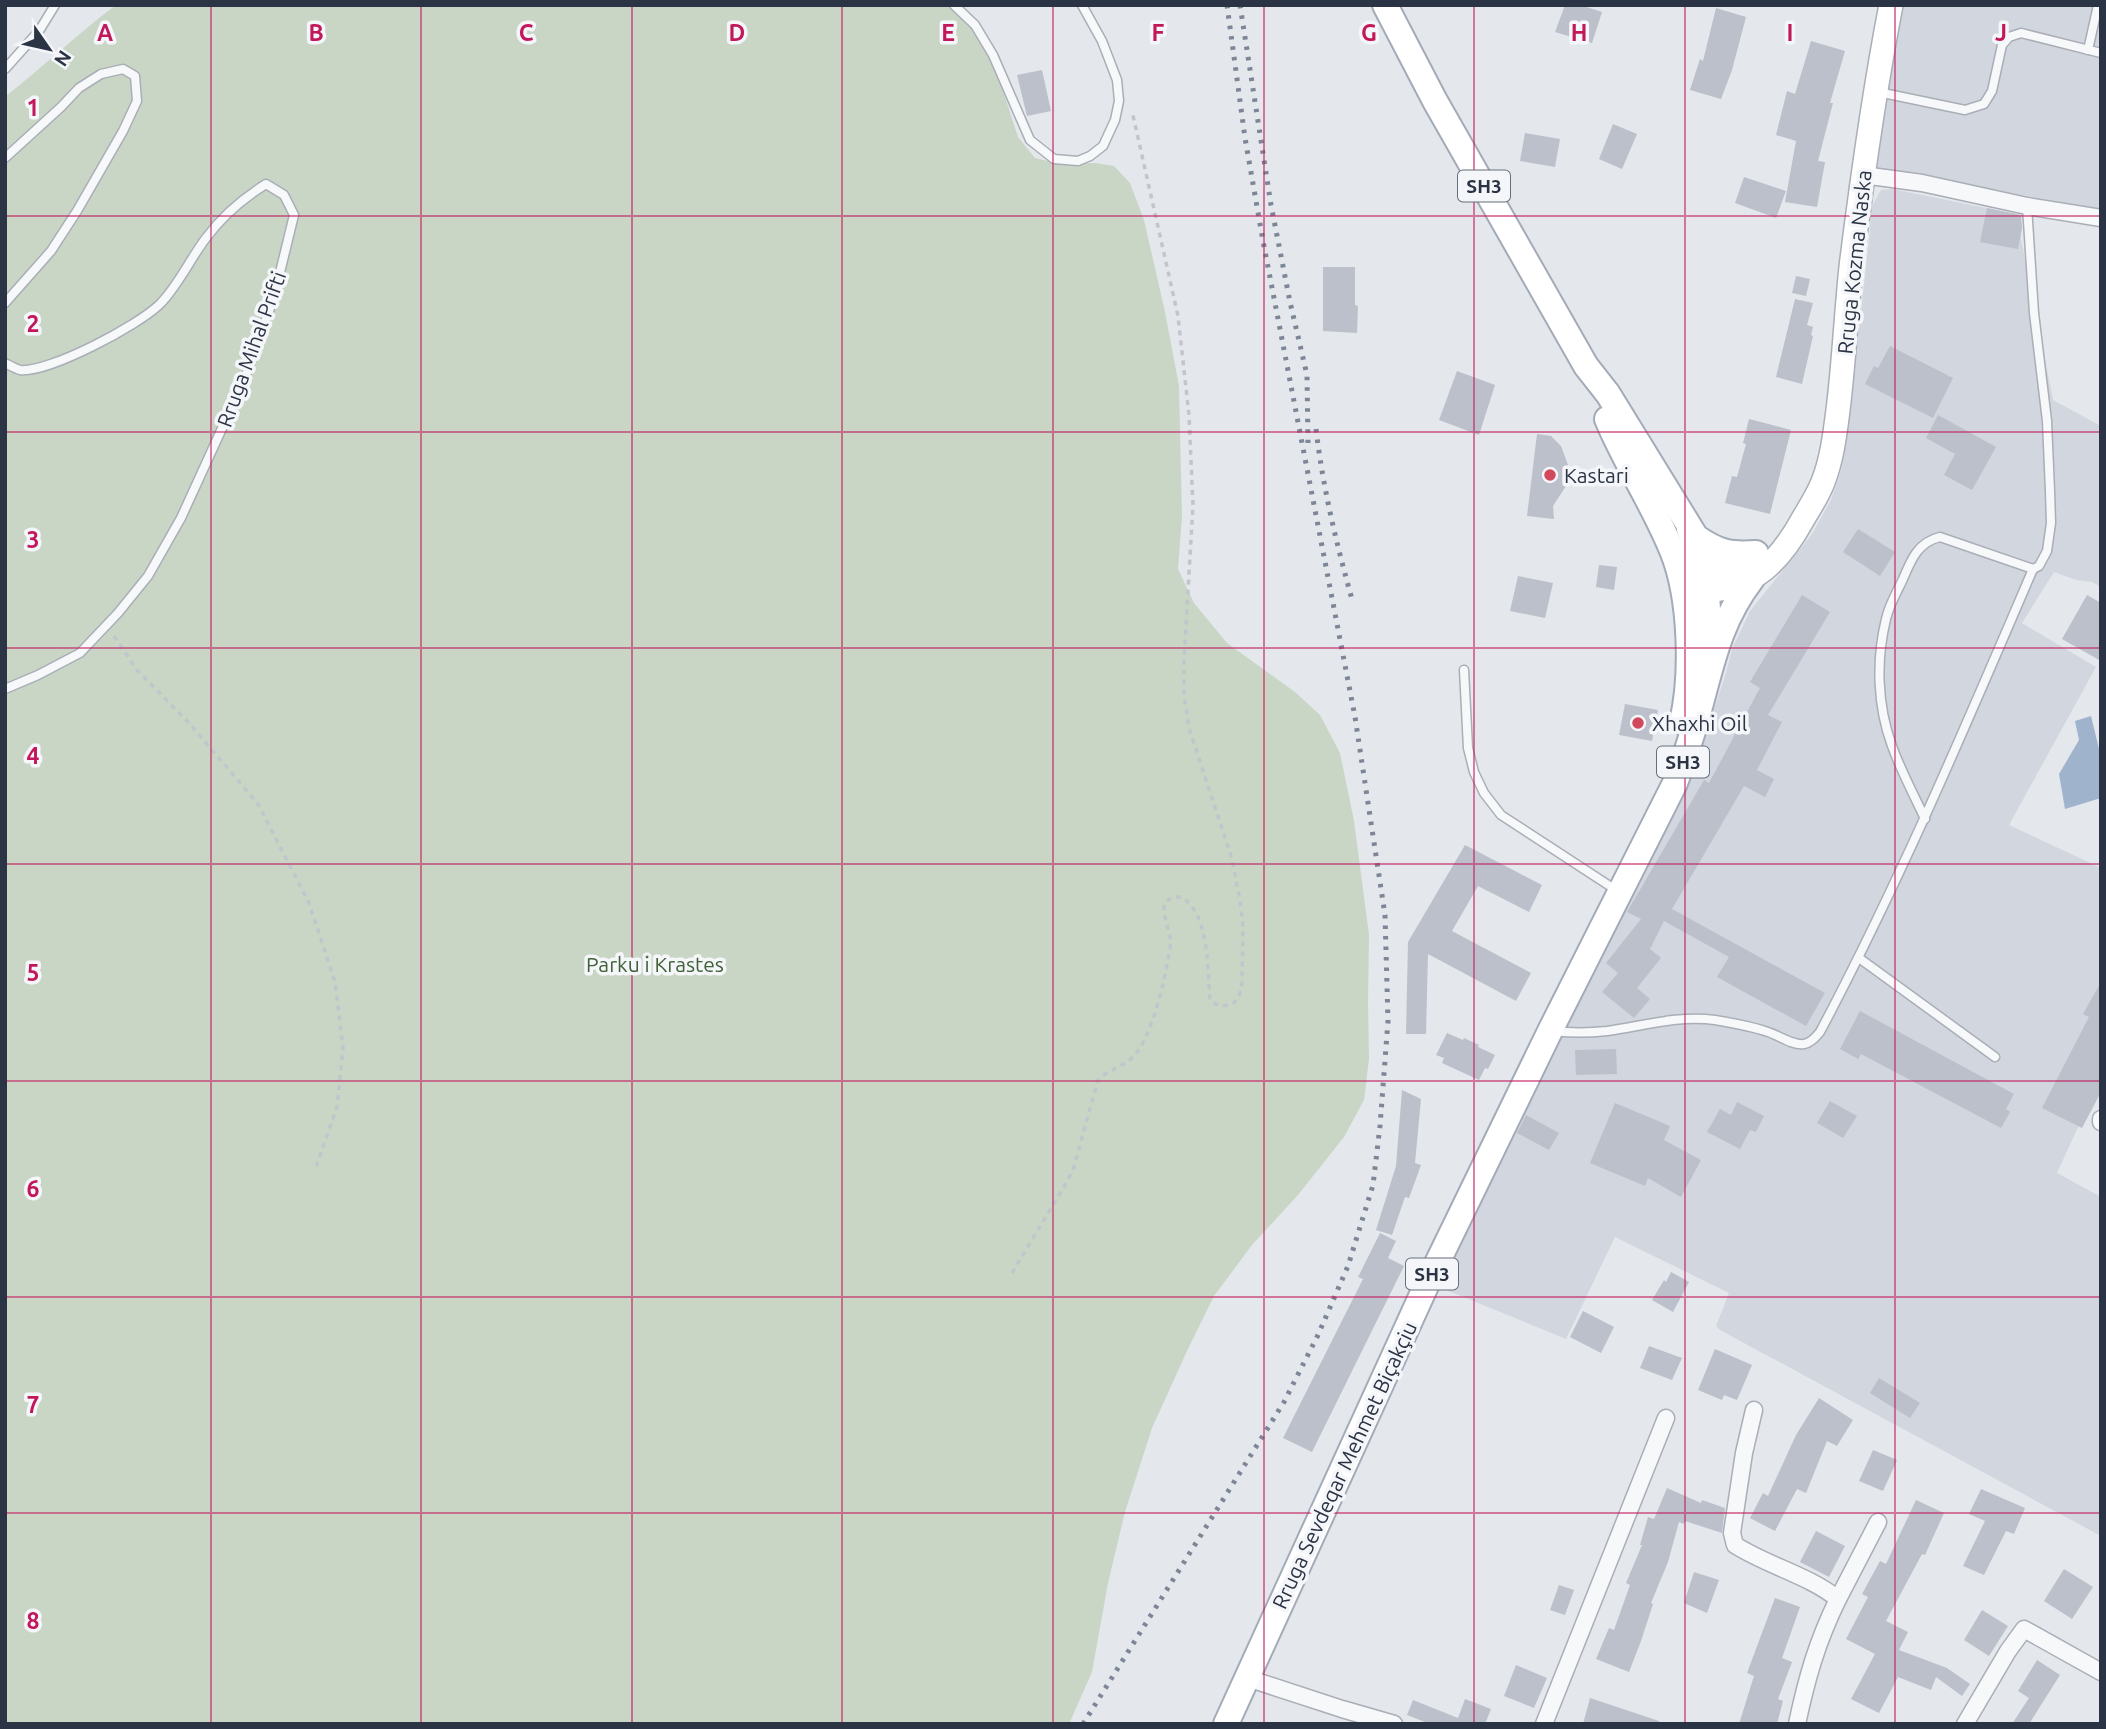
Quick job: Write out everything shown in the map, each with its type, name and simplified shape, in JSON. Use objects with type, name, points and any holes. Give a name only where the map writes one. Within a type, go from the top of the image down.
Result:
[{"type":"main road","name":"SH3","points":[[1385,5],[1435,101],[1586,366],[1612,432],[1694,582],[1684,715],[1650,830]]},
{"type":"main road","name":"Rruga Kozma Naska","points":[[1694,582],[1738,586],[1752,579],[1782,551],[1822,485],[1829,466],[1836,426],[1863,175],[1891,5]]},
{"type":"main road","name":"SH3","points":[[1586,366],[1608,394],[1685,520],[1708,650],[1704,690],[1687,752],[1675,783],[1650,830]]},
{"type":"main road","name":"Rruga Kozma Naska","points":[[1694,582],[1756,553],[1786,534],[1805,514]]},
{"type":"main road","points":[[1685,520],[1696,537],[1719,551],[1756,553]]},
{"type":"main road","points":[[1704,690],[1714,652],[1728,617],[1752,579]]},
{"type":"main road","name":"Rruga Sevdeqar Mehmet Biçakçiu","points":[[1226,1724],[1425,1289],[1650,830]]},
{"type":"street","points":[[1863,175],[1922,183],[2027,206],[2101,218]]},
{"type":"street","points":[[1754,1410],[1744,1453],[1732,1533],[1735,1545],[1824,1588],[1838,1599]]},
{"type":"street","points":[[1544,1724],[1666,1418]]},
{"type":"street","points":[[1797,1724],[1811,1664],[1823,1630],[1878,1522]]},
{"type":"street","points":[[1965,1724],[2024,1629],[2101,1672]]},
{"type":"street","points":[[1247,1678],[1342,1710],[1394,1724]]},
{"type":"lane","points":[[5,69],[39,31],[55,5]]},
{"type":"lane","points":[[954,5],[975,25],[993,55],[1030,140],[1054,159],[1078,160],[1090,156],[1103,146],[1115,120],[1119,100],[1117,80],[1102,41],[1082,5]]},
{"type":"lane","points":[[2088,51],[2098,5]]},
{"type":"lane","points":[[1875,91],[1965,110],[1984,104],[1992,91],[2002,44],[2009,37],[2021,33],[2101,53]]},
{"type":"lane","points":[[5,158],[79,88],[101,74],[122,69],[135,76],[138,101],[78,211],[51,251],[5,303]]},
{"type":"lane","name":"Rruga Mihal Prifti","points":[[5,363],[20,370],[51,364],[93,346],[133,324],[160,304],[206,238],[234,206],[266,184],[284,195],[294,215],[274,297],[245,378],[181,518],[148,576],[80,653],[5,689]]},
{"type":"lane","points":[[1550,1031],[1605,1031],[1679,1019],[1706,1019],[1733,1023],[1805,1044],[1821,1031],[1926,819],[2033,569],[2039,566],[2048,551],[2051,523],[2047,421],[2034,313],[2027,206]]},
{"type":"lane","points":[[1926,819],[1892,746],[1884,718],[1878,675],[1886,617],[1916,551],[1932,538],[1940,537],[2033,569]]},
{"type":"lane","points":[[1464,670],[1468,748],[1474,772],[1484,793],[1501,815],[1619,892]]},
{"type":"lane","points":[[1859,958],[1995,1057]]},
{"type":"path","points":[[1012,1273],[1073,1170],[1098,1080],[1126,1063],[1135,1054],[1148,1030],[1169,954],[1171,940],[1163,909],[1167,901],[1182,897],[1194,909],[1203,935],[1210,999],[1222,1006],[1234,1003],[1242,985],[1243,926],[1232,859],[1189,729],[1184,695],[1185,628],[1193,505],[1189,415],[1178,316],[1130,103]]},
{"type":"path","points":[[107,625],[137,670],[190,724],[258,804],[309,903],[335,982],[344,1048],[338,1107],[316,1167]]},
{"type":"shaded area","points":[[1900,5],[2101,5],[2101,210],[1874,167]]},
{"type":"shaded area","points":[[1892,189],[2016,214],[2053,400],[2101,426],[2101,587],[2054,572],[2022,623],[2096,667],[2009,825],[2101,868],[2101,1077],[2057,1173],[2101,1197],[2101,1536],[1720,1330],[1716,1326],[1729,1293],[1615,1237],[1566,1339],[1439,1287],[1698,758],[1732,649],[1750,611],[1812,534],[1831,500],[1841,471],[1846,444],[1871,208],[1881,190]]},
{"type":"green space","name":"Parku i Krastes","points":[[116,5],[948,5],[972,27],[991,54],[1018,137],[1035,158],[1061,164],[1096,163],[1114,166],[1130,183],[1144,220],[1179,386],[1182,517],[1178,569],[1194,603],[1227,643],[1295,692],[1320,715],[1340,753],[1354,821],[1369,935],[1369,1059],[1364,1100],[1344,1137],[1298,1195],[1252,1245],[1214,1296],[1152,1428],[1125,1512],[1108,1583],[1092,1672],[1069,1724],[5,1724],[5,97]]},
{"type":"water","points":[[2091,716],[2101,757],[2101,798],[2065,809],[2059,774],[2079,740],[2075,721]]},
{"type":"building","points":[[1565,5],[1580,5],[1602,12],[1592,43],[1555,32]]},
{"type":"building","points":[[1716,8],[1746,17],[1721,99],[1690,90],[1700,59],[1703,61]]},
{"type":"building","points":[[1811,41],[1845,51],[1830,103],[1833,103],[1818,161],[1825,162],[1817,207],[1785,202],[1796,141],[1776,135],[1787,91],[1795,94]]},
{"type":"building","points":[[1042,70],[1051,111],[1027,116],[1017,75]]},
{"type":"building","points":[[1613,124],[1637,134],[1622,169],[1599,159]]},
{"type":"building","points":[[1525,133],[1560,139],[1555,167],[1520,161]]},
{"type":"building","points":[[1744,177],[1786,191],[1776,218],[1735,203]]},
{"type":"building","points":[[1987,208],[2021,215],[2022,228],[2018,249],[1980,242]]},
{"type":"building","points":[[1323,267],[1355,267],[1357,333],[1323,331]]},
{"type":"building","points":[[1796,276],[1810,279],[1806,296],[1792,293]]},
{"type":"building","points":[[1795,299],[1813,303],[1807,325],[1813,327],[1813,336],[1802,384],[1776,377]]},
{"type":"building","points":[[1890,346],[1953,378],[1933,418],[1865,384],[1874,366],[1878,368]]},
{"type":"building","points":[[1457,371],[1495,385],[1479,435],[1439,420]]},
{"type":"building","points":[[1938,415],[1996,447],[1972,490],[1944,475],[1955,454],[1926,438]]},
{"type":"building","points":[[1749,419],[1791,430],[1770,514],[1725,503],[1732,476],[1737,477],[1746,444],[1743,443]]},
{"type":"building","name":"Kastari","points":[[1537,434],[1551,436],[1561,446],[1568,465],[1566,486],[1553,506],[1554,519],[1527,516]]},
{"type":"building","points":[[1858,529],[1895,552],[1880,576],[1843,552]]},
{"type":"building","points":[[1599,565],[1617,567],[1614,590],[1596,587]]},
{"type":"building","points":[[1518,576],[1553,583],[1545,618],[1510,611]]},
{"type":"building","points":[[1802,595],[1830,612],[1768,715],[1782,722],[1757,770],[1774,779],[1765,797],[1744,786],[1672,909],[1825,993],[1806,1026],[1717,977],[1729,957],[1664,921],[1650,949],[1661,958],[1637,988],[1650,999],[1634,1018],[1602,992],[1618,973],[1606,963],[1641,919],[1627,912],[1704,780],[1709,783],[1760,688],[1750,682]]},
{"type":"building","points":[[2087,595],[2101,603],[2101,661],[2062,639]]},
{"type":"building","name":"Xhaxhi Oil","points":[[1625,704],[1658,710],[1652,741],[1619,735]]},
{"type":"building","points":[[1465,845],[1542,885],[1529,912],[1478,886],[1452,931],[1531,973],[1516,1001],[1428,954],[1426,1034],[1406,1034],[1408,942]]},
{"type":"building","points":[[2101,982],[2101,1092],[2082,1128],[2042,1108],[2089,1017],[2083,1014]]},
{"type":"building","points":[[1860,1011],[2014,1094],[2006,1109],[2010,1112],[2001,1128],[1861,1054],[1858,1059],[1840,1049]]},
{"type":"building","points":[[1447,1033],[1463,1040],[1464,1038],[1495,1055],[1479,1080],[1442,1063],[1444,1058],[1436,1055]]},
{"type":"building","points":[[1616,1049],[1617,1074],[1576,1075],[1575,1050]]},
{"type":"building","points":[[1402,1090],[1421,1099],[1415,1163],[1421,1165],[1409,1198],[1405,1197],[1392,1235],[1376,1230],[1396,1166]]},
{"type":"building","points":[[1830,1101],[1857,1116],[1843,1138],[1817,1123]]},
{"type":"building","points":[[1737,1102],[1764,1116],[1756,1132],[1750,1130],[1740,1149],[1707,1132],[1720,1109],[1731,1115]]},
{"type":"building","points":[[1615,1103],[1670,1126],[1664,1140],[1701,1160],[1681,1197],[1648,1178],[1645,1186],[1590,1163]]},
{"type":"building","points":[[1526,1115],[1559,1133],[1549,1150],[1517,1133]]},
{"type":"building","points":[[1380,1233],[1396,1241],[1388,1258],[1404,1266],[1312,1452],[1283,1438],[1363,1279],[1358,1277]]},
{"type":"building","points":[[1671,1272],[1689,1282],[1673,1312],[1652,1300]]},
{"type":"building","points":[[1583,1311],[1614,1327],[1601,1353],[1570,1337]]},
{"type":"building","points":[[1649,1346],[1682,1358],[1672,1380],[1640,1368]]},
{"type":"building","points":[[1715,1349],[1752,1365],[1737,1400],[1724,1395],[1722,1400],[1698,1390]]},
{"type":"building","points":[[1879,1378],[1920,1403],[1910,1418],[1870,1393]]},
{"type":"building","points":[[1819,1398],[1853,1420],[1837,1446],[1827,1441],[1806,1493],[1797,1489],[1775,1531],[1750,1518],[1763,1493],[1768,1496],[1796,1435]]},
{"type":"building","points":[[1873,1450],[1897,1460],[1883,1491],[1859,1481]]},
{"type":"building","points":[[1667,1488],[1701,1503],[1702,1500],[1725,1508],[1722,1533],[1685,1521],[1684,1524],[1679,1522],[1668,1562],[1651,1603],[1653,1604],[1629,1672],[1596,1659],[1609,1628],[1614,1630],[1630,1585],[1626,1583],[1642,1545],[1648,1517],[1654,1519]]},
{"type":"building","points":[[1981,1489],[2025,1508],[2014,1534],[2006,1531],[1984,1575],[1963,1566],[1985,1521],[1969,1514]]},
{"type":"building","points":[[1916,1500],[1944,1513],[1925,1555],[1922,1554],[1886,1621],[1908,1632],[1899,1650],[1947,1668],[1970,1684],[1962,1696],[1936,1677],[1931,1690],[1898,1677],[1879,1713],[1851,1699],[1875,1654],[1846,1639],[1868,1597],[1862,1594],[1880,1561],[1886,1564]]},
{"type":"building","points":[[1816,1531],[1845,1546],[1829,1577],[1800,1562]]},
{"type":"building","points":[[2064,1569],[2093,1587],[2072,1619],[2044,1601]]},
{"type":"building","points":[[1694,1572],[1719,1580],[1707,1613],[1684,1603]]},
{"type":"building","points":[[1559,1585],[1574,1590],[1565,1615],[1550,1610]]},
{"type":"building","points":[[1775,1598],[1800,1607],[1782,1658],[1792,1662],[1778,1699],[1783,1701],[1777,1724],[1739,1724],[1754,1676],[1747,1673]]},
{"type":"building","points":[[1982,1610],[2008,1626],[1989,1656],[1964,1640]]},
{"type":"building","points":[[2037,1660],[2060,1675],[2029,1724],[2012,1724],[2029,1698],[2018,1691]]},
{"type":"building","points":[[1516,1665],[1547,1678],[1534,1708],[1504,1696]]},
{"type":"building","points":[[1590,1698],[1659,1721],[1659,1724],[1583,1724]]},
{"type":"building","points":[[1465,1699],[1491,1709],[1485,1724],[1430,1724],[1407,1715],[1413,1700],[1458,1718]]},
{"type":"railway","points":[[1083,1724],[1284,1402],[1318,1335],[1348,1266],[1373,1185],[1380,1126],[1388,1021],[1385,915],[1355,717],[1245,138],[1227,5]]},
{"type":"railway","points":[[1240,5],[1271,205],[1307,375],[1308,443]]},
{"type":"railway","points":[[1316,429],[1331,517],[1353,603]]},
{"type":"place","name":"Kastari","points":[[1550,475]]},
{"type":"place","name":"Xhaxhi Oil","points":[[1638,723]]}]
